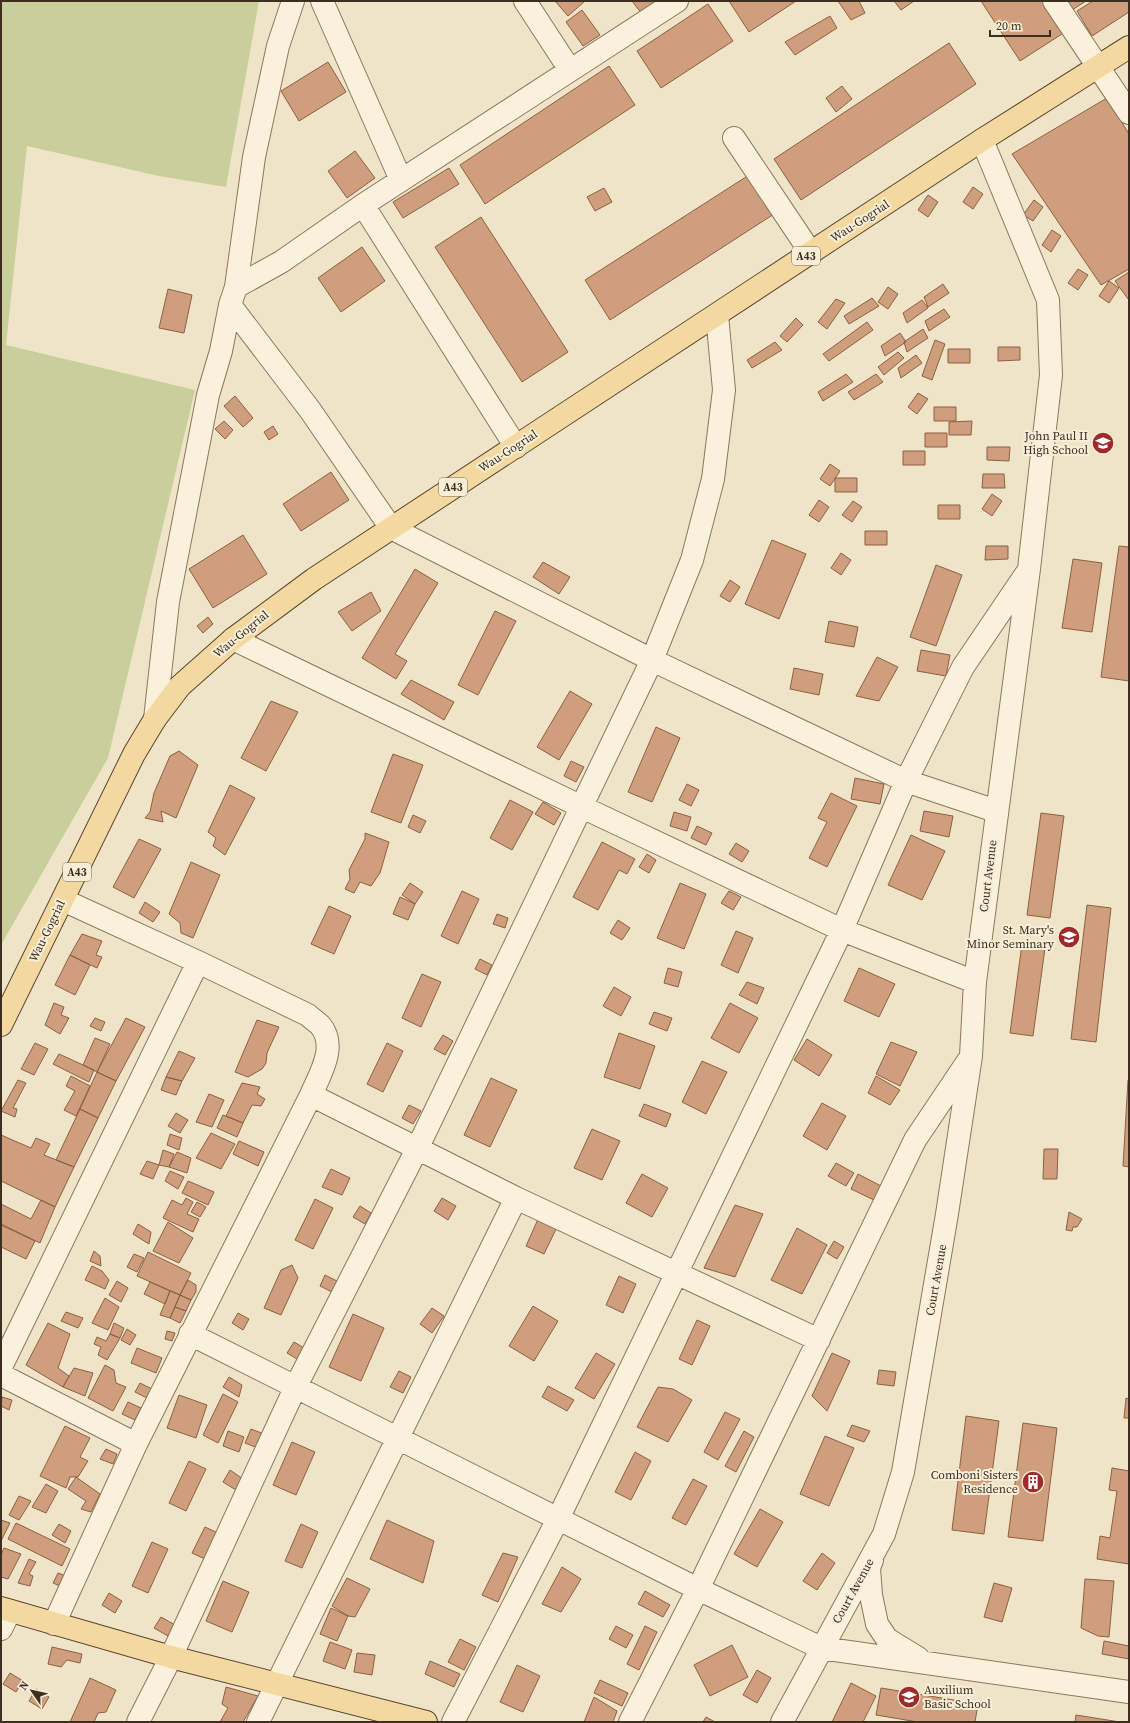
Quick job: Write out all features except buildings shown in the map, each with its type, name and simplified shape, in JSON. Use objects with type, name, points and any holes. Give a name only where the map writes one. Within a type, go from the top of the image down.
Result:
[{"type":"main road","name":"Wau-Gogrial","points":[[1,1025],[134,754],[155,719],[180,686],[233,639],[314,579],[391,528],[982,140],[1129,47]]},
{"type":"main road","points":[[4,1616],[54,1624],[276,1685],[426,1722]]},
{"type":"street","points":[[155,719],[168,602],[208,395],[233,296],[254,158],[278,46],[293,1]]},
{"type":"street","points":[[322,1],[401,180]]},
{"type":"street","points":[[525,1],[570,70]]},
{"type":"street","points":[[233,296],[363,205],[677,1]]},
{"type":"street","points":[[1054,1],[1098,68],[1126,105]]},
{"type":"street","points":[[734,138],[811,253]]},
{"type":"street","name":"Court Avenue","points":[[782,1722],[884,1534],[903,1472],[947,1214],[971,1056],[975,982],[996,812],[1029,569],[1051,375],[1048,300],[982,140]]},
{"type":"street","points":[[363,205],[516,446]]},
{"type":"street","points":[[233,296],[391,528],[652,660],[906,781],[996,812]]},
{"type":"street","points":[[138,1722],[171,1657],[295,1388],[417,1149],[652,660],[692,560],[713,479],[724,390],[717,315]]},
{"type":"street","points":[[453,1722],[558,1519],[842,930],[906,781],[963,667],[1029,569]]},
{"type":"street","points":[[233,639],[842,930],[975,982]]},
{"type":"street","points":[[54,1624],[136,1444],[311,1095],[326,1059],[328,1047],[325,1034],[320,1025],[308,1016],[198,962],[63,900]]},
{"type":"street","points":[[1,1368],[198,962]]},
{"type":"street","points":[[630,1722],[698,1589],[915,1140],[971,1056]]},
{"type":"street","points":[[311,1095],[516,1198],[818,1340]]},
{"type":"street","points":[[258,1722],[516,1198]]},
{"type":"street","points":[[190,1334],[698,1589],[821,1648],[1129,1692]]},
{"type":"street","points":[[1,1375],[136,1444]]},
{"type":"street","points":[[884,1534],[869,1568],[871,1595],[877,1624],[887,1639],[924,1662]]},
{"type":"green space","points":[[1,1],[259,1],[226,187],[159,176],[27,146],[6,345],[195,390],[108,758],[1,945]]},
{"type":"place","name":"John Paul II High School","points":[[1103,443]]},
{"type":"place","name":"St. Mary's Minor Seminary","points":[[1069,937]]},
{"type":"place","name":"Comboni Sisters Residence","points":[[1033,1482]]},
{"type":"place","name":"Auxilium Basic School","points":[[909,1697]]}]
